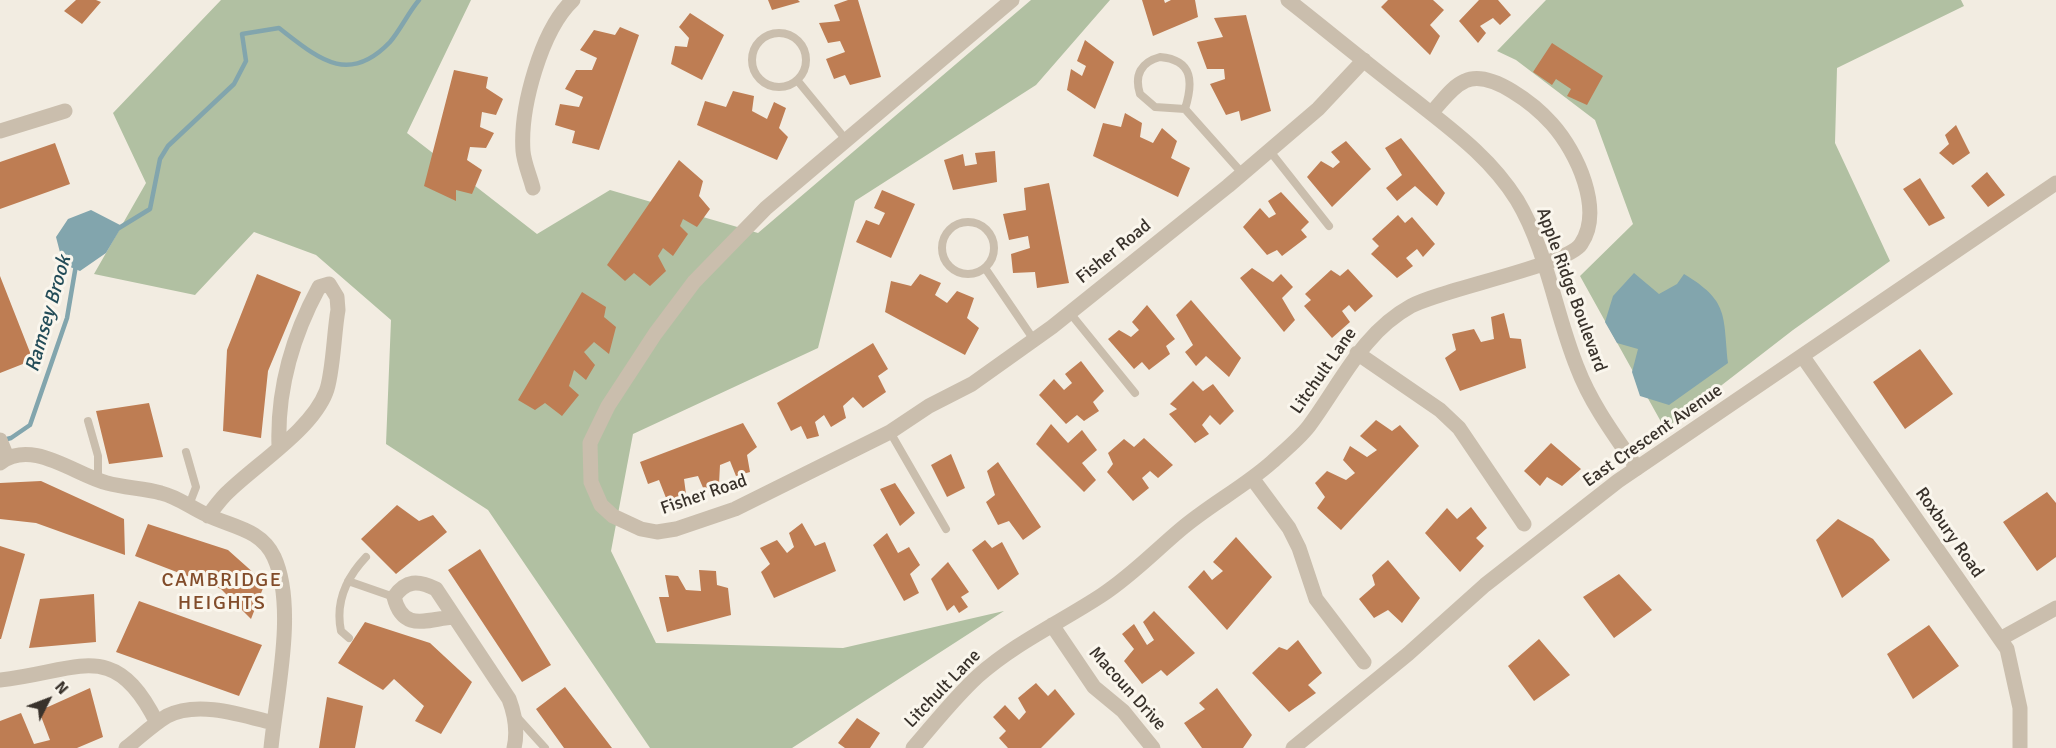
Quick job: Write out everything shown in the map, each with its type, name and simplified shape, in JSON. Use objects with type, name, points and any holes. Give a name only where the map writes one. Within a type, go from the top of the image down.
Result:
[{"type":"street","points":[[532,188],[524,153],[524,117],[549,32],[573,0]]},
{"type":"street","name":"Fisher Road","points":[[1012,0],[766,208],[694,282],[655,334],[597,426],[590,443],[591,482],[601,505],[625,524],[657,532],[676,529],[735,509],[890,432],[929,406],[972,384],[1070,313],[1242,173],[1318,109],[1364,60]]},
{"type":"street","name":"Apple Ridge Boulevard","points":[[1288,0],[1432,112],[1478,152],[1498,173],[1518,201],[1542,262],[1577,367],[1593,401],[1637,468]]},
{"type":"street","name":"Litchult Lane","points":[[913,748],[977,677],[1009,652],[1120,583],[1181,529],[1252,478],[1306,430],[1357,353],[1388,321],[1411,306],[1435,295],[1503,277],[1579,248],[1589,229],[1585,187],[1566,140],[1528,102],[1493,81],[1468,80],[1456,86],[1432,112]]},
{"type":"street","points":[[0,131],[65,111]]},
{"type":"street","name":"East Crescent Avenue","points":[[1293,748],[1408,654],[1485,585],[1637,468],[2056,183]]},
{"type":"street","points":[[208,516],[228,492],[279,446],[319,406],[327,390],[338,310],[337,297],[329,284],[319,287],[302,319],[284,375],[279,446]]},
{"type":"street","points":[[1357,353],[1440,410],[1459,428],[1524,524]]},
{"type":"street","name":"Roxbury Road","points":[[1803,357],[2007,649],[2020,708],[2020,748]]},
{"type":"street","points":[[0,440],[4,460],[24,455],[50,459],[98,480],[162,493],[208,516],[253,533],[266,544],[274,558],[284,608],[283,647],[271,748]]},
{"type":"street","points":[[1252,478],[1289,528],[1299,548],[1316,599],[1364,662]]},
{"type":"street","points":[[454,617],[419,622],[406,619],[397,609],[394,597],[410,583],[421,581],[436,589],[509,699],[514,715],[516,737],[514,748]]},
{"type":"street","points":[[2000,639],[2056,608]]},
{"type":"street","name":"Macoun Drive","points":[[1052,626],[1095,687],[1123,711],[1153,748]]},
{"type":"street","points":[[0,680],[86,665],[108,667],[128,678],[144,697],[157,723]]},
{"type":"street","points":[[126,748],[169,715],[206,710],[227,712],[273,723]]},
{"type":"lane","points":[[782,34],[801,45],[806,59],[804,72],[797,80],[789,86],[775,87],[766,84],[756,74],[752,62],[753,52],[764,38],[782,34]]},
{"type":"lane","points":[[1160,57],[1180,62],[1190,80],[1191,90],[1185,109],[1165,110],[1146,102],[1137,84],[1142,66],[1160,57]]},
{"type":"lane","points":[[797,80],[847,141]]},
{"type":"lane","points":[[1185,109],[1242,173]]},
{"type":"lane","points":[[1269,150],[1329,226]]},
{"type":"lane","points":[[970,221],[978,223],[989,232],[994,247],[991,261],[985,268],[967,274],[950,267],[944,260],[942,239],[953,225],[970,221]]},
{"type":"lane","points":[[985,268],[1034,340]]},
{"type":"lane","points":[[1070,313],[1135,393]]},
{"type":"lane","points":[[88,422],[98,456],[98,480]]},
{"type":"lane","points":[[890,432],[946,530]]},
{"type":"lane","points":[[186,452],[196,488],[189,505]]},
{"type":"lane","points":[[349,638],[341,631],[339,609],[348,580],[366,557]]},
{"type":"lane","points":[[348,580],[394,597]]},
{"type":"lane","points":[[514,715],[527,725],[545,748]]},
{"type":"green space","points":[[221,0],[471,0],[407,133],[537,234],[610,190],[758,233],[1031,0],[1110,0],[1036,85],[855,201],[818,348],[633,434],[611,551],[656,643],[843,648],[1004,611],[792,748],[650,748],[488,510],[386,444],[391,320],[316,255],[254,232],[195,295],[94,274],[146,183],[113,113]]},
{"type":"green space","points":[[1546,0],[1961,0],[1964,6],[1837,68],[1835,143],[1890,261],[1793,330],[1665,429],[1580,276],[1633,224],[1595,120],[1516,60],[1497,51]]},
{"type":"water","points":[[91,210],[122,226],[106,253],[80,271],[63,264],[56,237],[68,219]]},
{"type":"water","points":[[1634,273],[1659,294],[1677,284],[1684,274],[1699,284],[1716,301],[1724,321],[1728,363],[1669,405],[1640,396],[1632,372],[1638,349],[1617,343],[1605,322],[1613,296]]},
{"type":"building","points":[[76,0],[101,2],[82,24],[64,11]]},
{"type":"building","points":[[768,0],[798,0],[800,2],[772,10]]},
{"type":"building","points":[[848,0],[858,0],[881,77],[850,85],[845,75],[834,79],[826,59],[845,52],[840,41],[828,43],[819,23],[840,21],[834,5]]},
{"type":"building","points":[[1142,0],[1164,0],[1165,3],[1171,0],[1195,0],[1198,17],[1153,36]]},
{"type":"building","points":[[1388,0],[1433,0],[1444,10],[1430,25],[1440,36],[1430,55],[1381,7]]},
{"type":"building","points":[[1479,0],[1498,0],[1511,15],[1500,25],[1493,18],[1480,26],[1486,33],[1478,43],[1459,21]]},
{"type":"building","points":[[690,13],[724,35],[702,80],[671,64],[675,46],[687,47],[689,38],[679,27]]},
{"type":"building","points":[[1246,15],[1271,111],[1241,121],[1239,111],[1226,115],[1210,84],[1225,79],[1224,69],[1207,69],[1197,42],[1223,37],[1214,18]]},
{"type":"building","points":[[620,27],[639,35],[599,150],[572,143],[575,131],[555,125],[560,104],[579,107],[583,97],[565,89],[576,70],[592,70],[597,58],[580,50],[594,30],[615,35]]},
{"type":"building","points":[[1085,40],[1114,62],[1095,109],[1067,90],[1071,69],[1082,76],[1086,66],[1077,61]]},
{"type":"building","points":[[1552,43],[1603,76],[1587,105],[1567,96],[1571,89],[1556,79],[1552,85],[1533,72]]},
{"type":"building","points":[[454,70],[488,77],[486,88],[503,99],[496,115],[482,112],[480,127],[494,133],[486,148],[470,147],[467,160],[482,170],[472,194],[456,190],[456,201],[424,186]]},
{"type":"building","points":[[733,91],[754,96],[752,111],[767,119],[774,102],[786,108],[779,128],[788,137],[777,160],[697,125],[705,101],[726,107]]},
{"type":"building","points":[[1125,113],[1142,123],[1140,137],[1153,143],[1162,128],[1177,141],[1171,158],[1190,168],[1178,197],[1093,156],[1103,123],[1121,127]]},
{"type":"building","points":[[1956,125],[1970,153],[1953,165],[1939,153],[1949,144],[1945,135]]},
{"type":"building","points":[[1401,138],[1445,193],[1437,206],[1415,186],[1397,201],[1386,188],[1402,175],[1385,148]]},
{"type":"building","points":[[1346,141],[1371,169],[1332,207],[1307,177],[1321,161],[1333,168],[1340,162],[1331,152]]},
{"type":"building","points":[[55,143],[70,184],[0,209],[0,162]]},
{"type":"building","points":[[995,151],[997,182],[953,190],[944,160],[963,154],[965,166],[977,164],[975,153]]},
{"type":"building","points":[[679,160],[703,181],[699,196],[710,209],[697,227],[683,219],[680,226],[688,234],[673,256],[663,248],[658,256],[666,271],[650,286],[634,273],[625,281],[607,265]]},
{"type":"building","points":[[1987,172],[2005,195],[1988,207],[1971,186]]},
{"type":"building","points":[[1920,178],[1945,218],[1929,226],[1903,189]]},
{"type":"building","points":[[1049,183],[1069,283],[1037,288],[1035,272],[1013,273],[1011,254],[1030,248],[1028,236],[1009,240],[1003,214],[1026,210],[1024,188]]},
{"type":"building","points":[[882,190],[915,204],[891,258],[856,242],[866,220],[879,225],[885,213],[874,208]]},
{"type":"building","points":[[1281,192],[1309,222],[1301,230],[1307,237],[1282,256],[1277,250],[1267,255],[1243,227],[1260,208],[1269,218],[1276,214],[1268,201]]},
{"type":"building","points":[[1398,215],[1405,223],[1412,217],[1435,244],[1423,257],[1417,249],[1406,258],[1413,266],[1397,278],[1371,254],[1379,246],[1372,239]]},
{"type":"building","points":[[1252,268],[1273,282],[1281,274],[1293,287],[1282,298],[1295,320],[1284,332],[1240,278]]},
{"type":"building","points":[[1348,269],[1373,296],[1355,312],[1349,305],[1342,311],[1350,322],[1332,338],[1304,306],[1311,300],[1305,294],[1331,270],[1340,276]]},
{"type":"building","points":[[257,274],[301,292],[268,371],[261,438],[223,431],[227,350]]},
{"type":"building","points":[[920,274],[941,283],[935,295],[947,303],[957,291],[974,298],[967,318],[979,328],[965,355],[885,312],[891,281],[911,286]]},
{"type":"building","points":[[0,276],[33,360],[0,373]]},
{"type":"building","points":[[582,292],[606,307],[604,317],[616,327],[609,354],[594,342],[584,352],[595,365],[586,380],[574,370],[569,386],[579,395],[562,416],[545,403],[535,410],[518,400]]},
{"type":"building","points":[[1191,300],[1241,358],[1229,377],[1206,356],[1196,366],[1185,352],[1193,345],[1176,315]]},
{"type":"building","points":[[1147,305],[1175,339],[1166,346],[1170,354],[1149,370],[1142,362],[1134,369],[1108,339],[1119,330],[1131,337],[1139,330],[1132,322]]},
{"type":"building","points":[[1504,313],[1510,338],[1521,339],[1526,368],[1460,391],[1445,358],[1456,350],[1452,334],[1474,329],[1481,342],[1494,339],[1491,317]]},
{"type":"building","points":[[873,343],[888,369],[878,376],[886,392],[863,408],[853,397],[843,406],[846,418],[831,427],[824,415],[815,422],[819,436],[807,439],[801,426],[791,431],[777,403]]},
{"type":"building","points":[[1920,349],[1953,394],[1905,429],[1873,382]]},
{"type":"building","points":[[1081,361],[1104,391],[1093,402],[1099,411],[1084,421],[1077,415],[1066,424],[1039,395],[1054,379],[1064,390],[1072,383],[1065,374]]},
{"type":"building","points":[[1193,381],[1203,391],[1213,384],[1234,411],[1220,425],[1210,415],[1202,425],[1209,434],[1195,443],[1169,414],[1177,409],[1170,404]]},
{"type":"building","points":[[149,403],[163,457],[109,464],[96,411]]},
{"type":"building","points":[[1376,420],[1392,431],[1400,425],[1419,446],[1341,530],[1317,508],[1325,497],[1315,483],[1327,471],[1346,480],[1355,473],[1343,460],[1350,446],[1367,457],[1377,450],[1360,436]]},
{"type":"building","points":[[743,423],[757,447],[747,455],[750,472],[736,476],[730,461],[720,465],[719,484],[704,490],[698,476],[684,479],[686,494],[668,503],[659,480],[648,484],[640,462]]},
{"type":"building","points":[[1051,424],[1068,443],[1082,430],[1097,450],[1082,463],[1096,480],[1084,492],[1036,444]]},
{"type":"building","points":[[1144,438],[1173,465],[1158,478],[1150,471],[1142,478],[1149,488],[1133,501],[1107,472],[1113,464],[1108,453],[1124,439],[1134,447]]},
{"type":"building","points":[[1551,443],[1581,469],[1562,486],[1547,477],[1540,486],[1524,471]]},
{"type":"building","points":[[951,454],[965,488],[947,497],[931,465]]},
{"type":"building","points":[[998,462],[1041,527],[1023,540],[1009,521],[998,525],[986,502],[995,495],[987,471]]},
{"type":"building","points":[[41,481],[124,519],[125,555],[36,523],[0,519],[0,483]]},
{"type":"building","points":[[895,483],[915,513],[900,526],[880,489]]},
{"type":"building","points":[[2047,492],[2056,503],[2056,557],[2037,571],[2003,522]]},
{"type":"building","points":[[397,505],[419,521],[433,515],[447,532],[396,574],[361,539]]},
{"type":"building","points":[[1471,507],[1487,528],[1476,538],[1484,546],[1460,572],[1425,533],[1447,508],[1457,519]]},
{"type":"building","points":[[1838,519],[1873,539],[1890,560],[1842,598],[1816,540]]},
{"type":"building","points":[[802,523],[815,546],[825,542],[836,571],[774,598],[761,572],[770,564],[760,548],[777,540],[787,553],[794,547],[789,533]]},
{"type":"building","points":[[148,524],[228,550],[265,583],[251,619],[221,589],[135,556]]},
{"type":"building","points":[[887,533],[898,553],[909,547],[920,565],[910,574],[919,593],[904,601],[873,545]]},
{"type":"building","points":[[1236,537],[1272,577],[1227,630],[1188,587],[1204,570],[1212,580],[1223,571],[1213,562]]},
{"type":"building","points":[[985,540],[992,548],[1002,542],[1019,574],[998,590],[972,550]]},
{"type":"building","points":[[0,546],[25,554],[1,639],[0,639]]},
{"type":"building","points":[[480,549],[551,665],[522,682],[448,570]]},
{"type":"building","points":[[1388,560],[1420,598],[1402,623],[1388,610],[1374,618],[1359,599],[1375,585],[1372,575]]},
{"type":"building","points":[[948,562],[969,592],[961,597],[968,607],[959,613],[954,605],[947,611],[931,579]]},
{"type":"building","points":[[699,570],[716,571],[717,585],[728,588],[731,615],[667,632],[659,597],[669,597],[665,575],[678,576],[686,590],[701,591]]},
{"type":"building","points":[[1619,574],[1652,610],[1614,638],[1583,597]]},
{"type":"building","points":[[94,594],[96,642],[29,648],[40,599]]},
{"type":"building","points":[[139,601],[262,645],[239,696],[116,652]]},
{"type":"building","points":[[1154,611],[1195,653],[1167,676],[1161,670],[1142,684],[1124,661],[1134,649],[1122,634],[1134,624],[1147,645],[1154,640],[1143,622]]},
{"type":"building","points":[[365,622],[430,643],[472,682],[441,734],[415,721],[424,706],[394,679],[383,690],[338,663]]},
{"type":"building","points":[[1929,625],[1959,666],[1913,699],[1887,654]]},
{"type":"building","points":[[1539,639],[1570,675],[1534,701],[1508,666]]},
{"type":"building","points":[[1298,640],[1322,673],[1308,685],[1316,693],[1289,712],[1252,673],[1279,647],[1287,650]]},
{"type":"building","points":[[1036,683],[1048,696],[1055,689],[1075,714],[1041,748],[1008,748],[999,738],[1006,731],[993,717],[1005,705],[1019,720],[1026,712],[1018,698]]},
{"type":"building","points":[[565,687],[612,748],[564,748],[536,709]]},
{"type":"building","points":[[90,688],[103,737],[77,748],[0,748],[0,721],[21,713],[34,744],[50,740],[39,711]]},
{"type":"building","points":[[1217,688],[1252,735],[1243,748],[1202,748],[1184,723],[1205,709],[1199,703]]},
{"type":"building","points":[[327,697],[363,706],[355,748],[319,748]]},
{"type":"building","points":[[857,718],[880,733],[870,748],[845,748],[838,743]]},
{"type":"waterway","name":"Ramsey Brook","points":[[119,228],[150,209],[160,159],[168,146],[234,84],[246,61],[242,34],[279,28],[307,49],[333,63],[347,65],[360,63],[375,55],[390,42],[419,0]]},
{"type":"waterway","name":"Ramsey Brook","points":[[3,440],[11,438],[30,425],[67,318],[76,265]]},
{"type":"district","name":"CAMBRIDGE HEIGHTS","points":[[222,592]]}]
